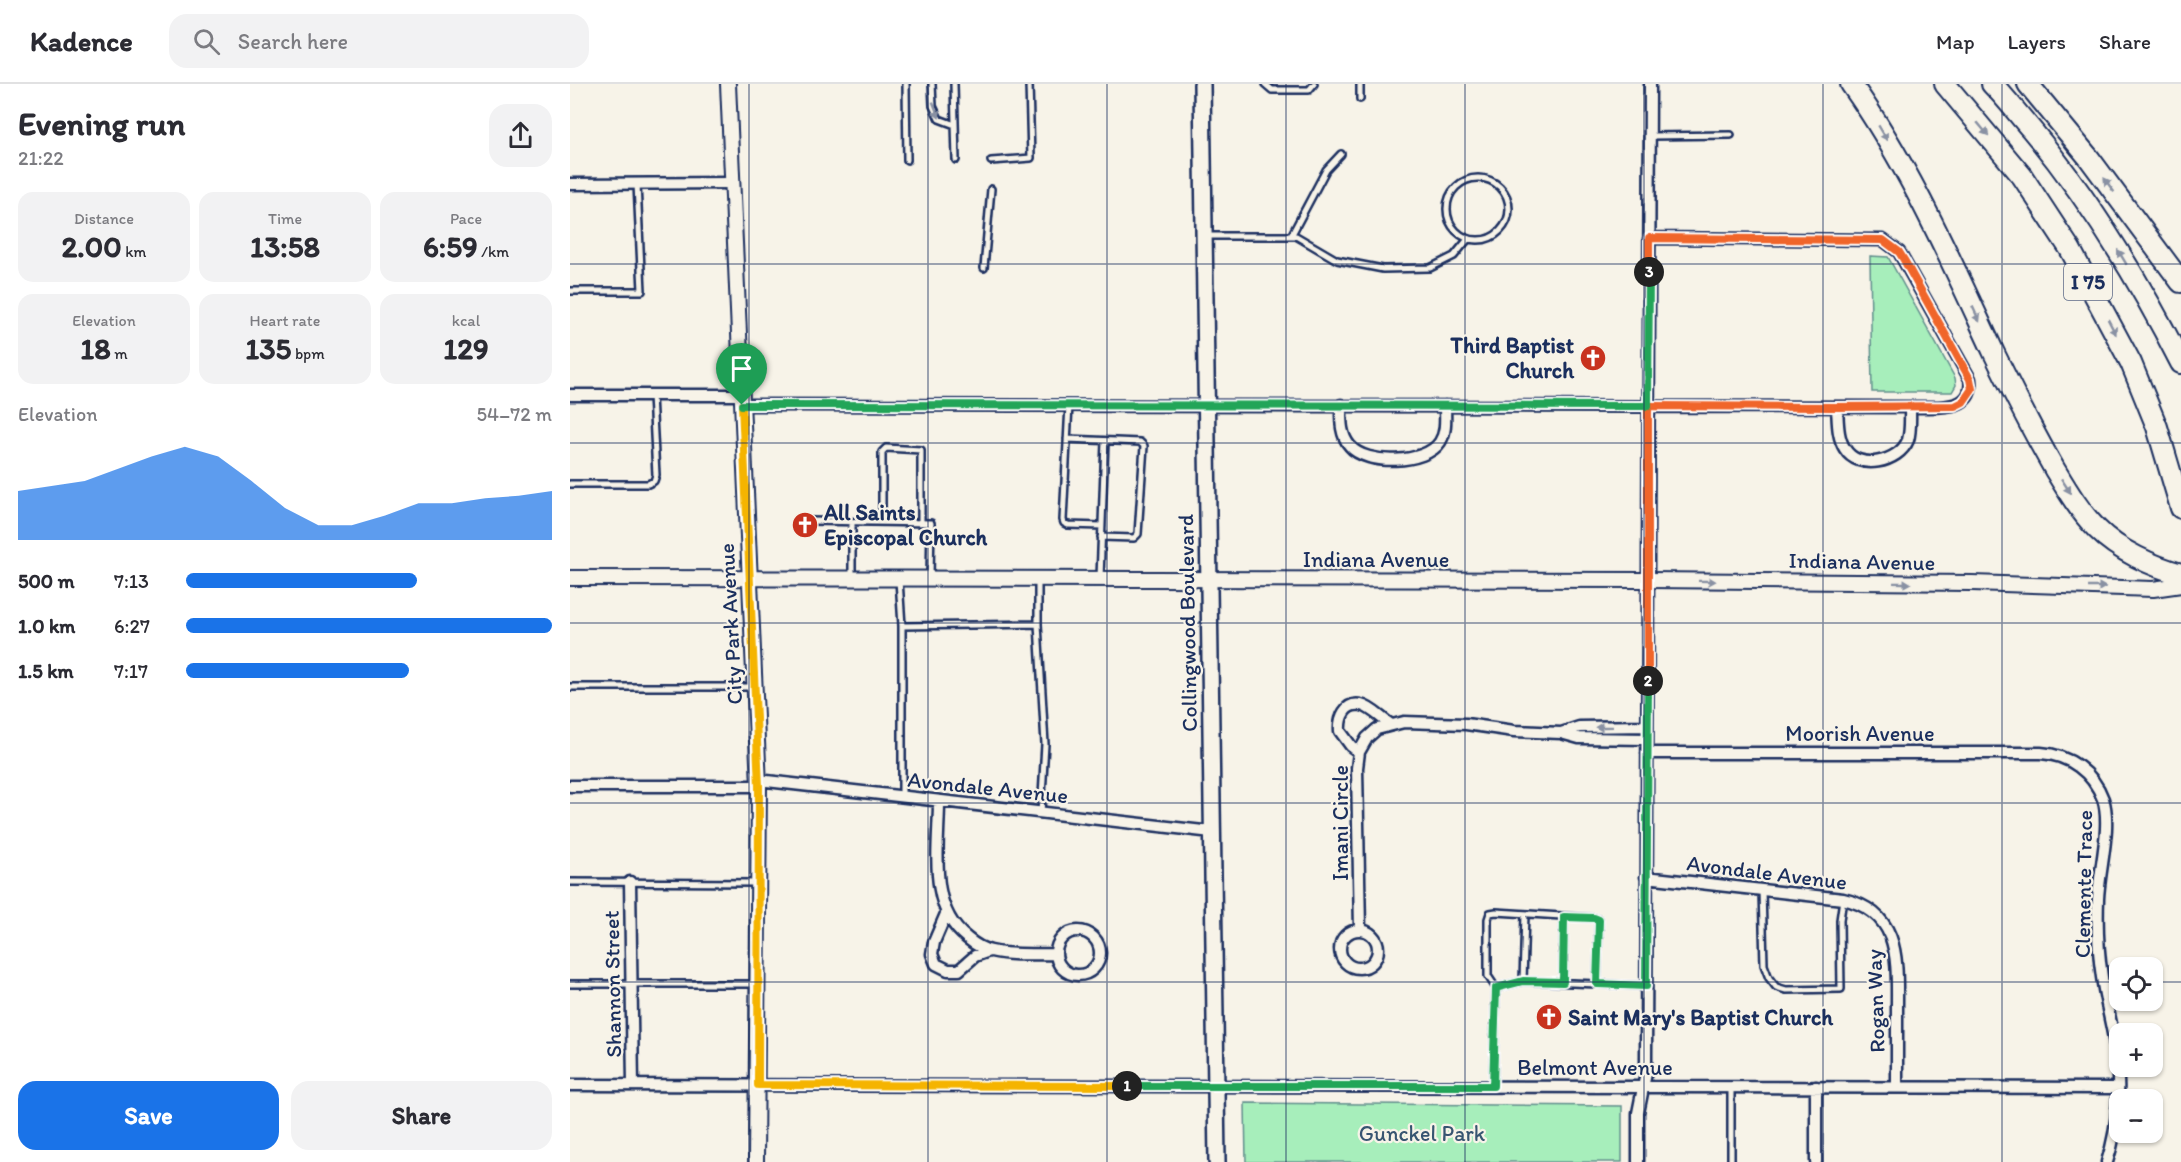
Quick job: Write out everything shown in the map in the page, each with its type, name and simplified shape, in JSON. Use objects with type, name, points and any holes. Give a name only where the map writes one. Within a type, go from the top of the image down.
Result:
[{"type":"highway","points":[[1851,84],[1914,187],[2026,418],[2080,508],[2100,531],[2113,541],[2140,558],[2180,577]]},
{"type":"highway","name":"I 75","points":[[1945,84],[2022,177],[2070,249],[2132,363],[2157,427],[2181,508]]},
{"type":"highway","name":"I 75","points":[[1992,84],[2048,149],[2093,210],[2155,313],[2181,363]]},
{"type":"highway","points":[[2028,84],[2090,158],[2181,282]]},
{"type":"main road","name":"Collingwood Boulevard","points":[[1202,84],[1216,1162]]},
{"type":"street","name":"City Park Avenue","points":[[728,84],[758,783],[756,1162]]},
{"type":"street","points":[[1638,1162],[1638,1113],[1646,1058],[1650,84]]},
{"type":"street","points":[[570,184],[733,183]]},
{"type":"street","points":[[570,395],[1069,405],[1910,407],[1955,406],[1963,402],[1972,389],[1970,379],[1899,252],[1883,240],[1649,238]]},
{"type":"street","points":[[1341,405],[1342,429],[1348,444],[1359,453],[1375,459],[1412,459],[1435,449],[1444,435],[1445,406]]},
{"type":"street","points":[[1837,407],[1840,438],[1846,452],[1863,461],[1875,461],[1886,460],[1902,449],[1910,430],[1910,407]]},
{"type":"street","name":"Indiana Avenue","points":[[570,578],[1648,580],[1972,583],[2153,589],[2180,577]]},
{"type":"street","points":[[1359,752],[1351,746],[1340,731],[1341,715],[1352,705],[1362,705],[1390,724],[1421,721],[1442,722],[1514,731],[1561,733],[1579,738],[1647,739]]},
{"type":"street","name":"Imani Circle","points":[[1360,930],[1357,768],[1359,752],[1372,733],[1390,724]]},
{"type":"street","points":[[1561,733],[1579,727],[1647,726]]},
{"type":"street","name":"Moorish Avenue","points":[[1647,753],[2041,753],[2071,761]]},
{"type":"street","name":"Clemente Trace","points":[[2071,761],[2086,772],[2095,783],[2103,799],[2106,812],[2099,882],[2098,932],[2102,976],[2115,1046],[2117,1088],[2115,1128],[2107,1162]]},
{"type":"street","name":"Avondale Avenue","points":[[570,786],[758,783],[1212,832]]},
{"type":"street","points":[[939,802],[939,876],[946,914],[963,935],[988,951],[1056,954]]},
{"type":"street","name":"Avondale Avenue","points":[[1646,877],[1843,899],[1861,905],[1878,917]]},
{"type":"street","name":"Shannon Street","points":[[630,882],[633,1085]]},
{"type":"street","points":[[946,914],[934,942],[932,954],[936,964],[948,970],[959,970],[975,956],[988,951]]},
{"type":"street","name":"Rogan Way","points":[[1878,917],[1891,936],[1897,959],[1897,1087]]},
{"type":"street","points":[[1077,931],[1087,933],[1096,940],[1100,950],[1099,960],[1094,968],[1085,974],[1075,975],[1067,972],[1059,963],[1056,954],[1061,939],[1077,931]]},
{"type":"street","name":"Belmont Avenue","points":[[570,1085],[2117,1088]]},
{"type":"street","points":[[1816,1087],[1816,1162]]},
{"type":"lane","points":[[906,84],[907,160]]},
{"type":"lane","points":[[932,84],[933,106],[939,119],[955,125]]},
{"type":"lane","points":[[954,84],[956,160]]},
{"type":"lane","points":[[991,161],[1031,158],[1029,84]]},
{"type":"lane","points":[[1265,84],[1272,90],[1309,90],[1314,84]]},
{"type":"lane","points":[[1360,84],[1360,99]]},
{"type":"lane","points":[[1650,136],[1731,135]]},
{"type":"lane","points":[[1291,236],[1326,170],[1341,154]]},
{"type":"lane","points":[[1479,178],[1489,180],[1506,193],[1510,214],[1506,225],[1490,239],[1479,241],[1468,239],[1453,228],[1448,219],[1449,199],[1453,190],[1460,183],[1479,178]]},
{"type":"lane","points":[[570,291],[642,291],[638,184]]},
{"type":"lane","points":[[984,268],[991,189]]},
{"type":"lane","points":[[1204,236],[1296,236],[1337,260],[1383,269],[1430,268],[1454,256],[1468,239]]},
{"type":"lane","points":[[570,484],[648,484],[654,481],[656,475],[652,395]]},
{"type":"lane","points":[[1069,405],[1064,523],[1101,526]]},
{"type":"lane","points":[[1067,439],[1140,442],[1144,446],[1138,534],[1134,538],[1101,537]]},
{"type":"lane","points":[[1100,580],[1105,441]]},
{"type":"lane","points":[[882,522],[882,452],[886,448],[921,450],[921,522]]},
{"type":"lane","points":[[810,521],[929,522],[931,525],[930,578]]},
{"type":"lane","points":[[852,522],[852,579]]},
{"type":"lane","points":[[899,579],[902,626],[902,798]]},
{"type":"lane","points":[[1038,579],[1038,624],[1045,744],[1041,813]]},
{"type":"lane","points":[[902,626],[1038,624]]},
{"type":"lane","points":[[570,687],[755,687]]},
{"type":"lane","points":[[570,882],[758,883]]},
{"type":"lane","points":[[1762,890],[1765,970],[1776,987],[1786,990],[1841,989],[1840,920],[1843,899]]},
{"type":"lane","points":[[1493,1086],[1496,988],[1488,976],[1488,919],[1490,914],[1496,912],[1599,920],[1597,984]]},
{"type":"lane","points":[[1523,981],[1525,914]]},
{"type":"lane","points":[[1563,982],[1564,917]]},
{"type":"lane","points":[[1496,988],[1523,981],[1646,986]]},
{"type":"lane","points":[[570,984],[758,984]]},
{"type":"lane","points":[[1731,1087],[1731,1162]]},
{"type":"green space","points":[[1870,256],[1888,257],[1955,378],[1956,385],[1952,392],[1872,392]]},
{"type":"green space","name":"Gunckel Park","points":[[1245,1103],[1622,1106],[1622,1162],[1246,1162]]},
{"type":"place","name":"Third Baptist Church","points":[[1593,358]]},
{"type":"place","name":"All Saints Episcopal Church","points":[[805,525]]},
{"type":"place","name":"Saint Mary's Baptist Church","points":[[1549,1017]]},
{"type":"route","points":[[742,405],[759,786],[758,1085],[1493,1086],[1496,988],[1523,981],[1563,982],[1564,917],[1599,920],[1597,984],[1646,986],[1648,406],[1955,406],[1963,402],[1972,389],[1970,379],[1904,260],[1892,245],[1883,240],[1649,238],[1648,406],[742,405]]}]
